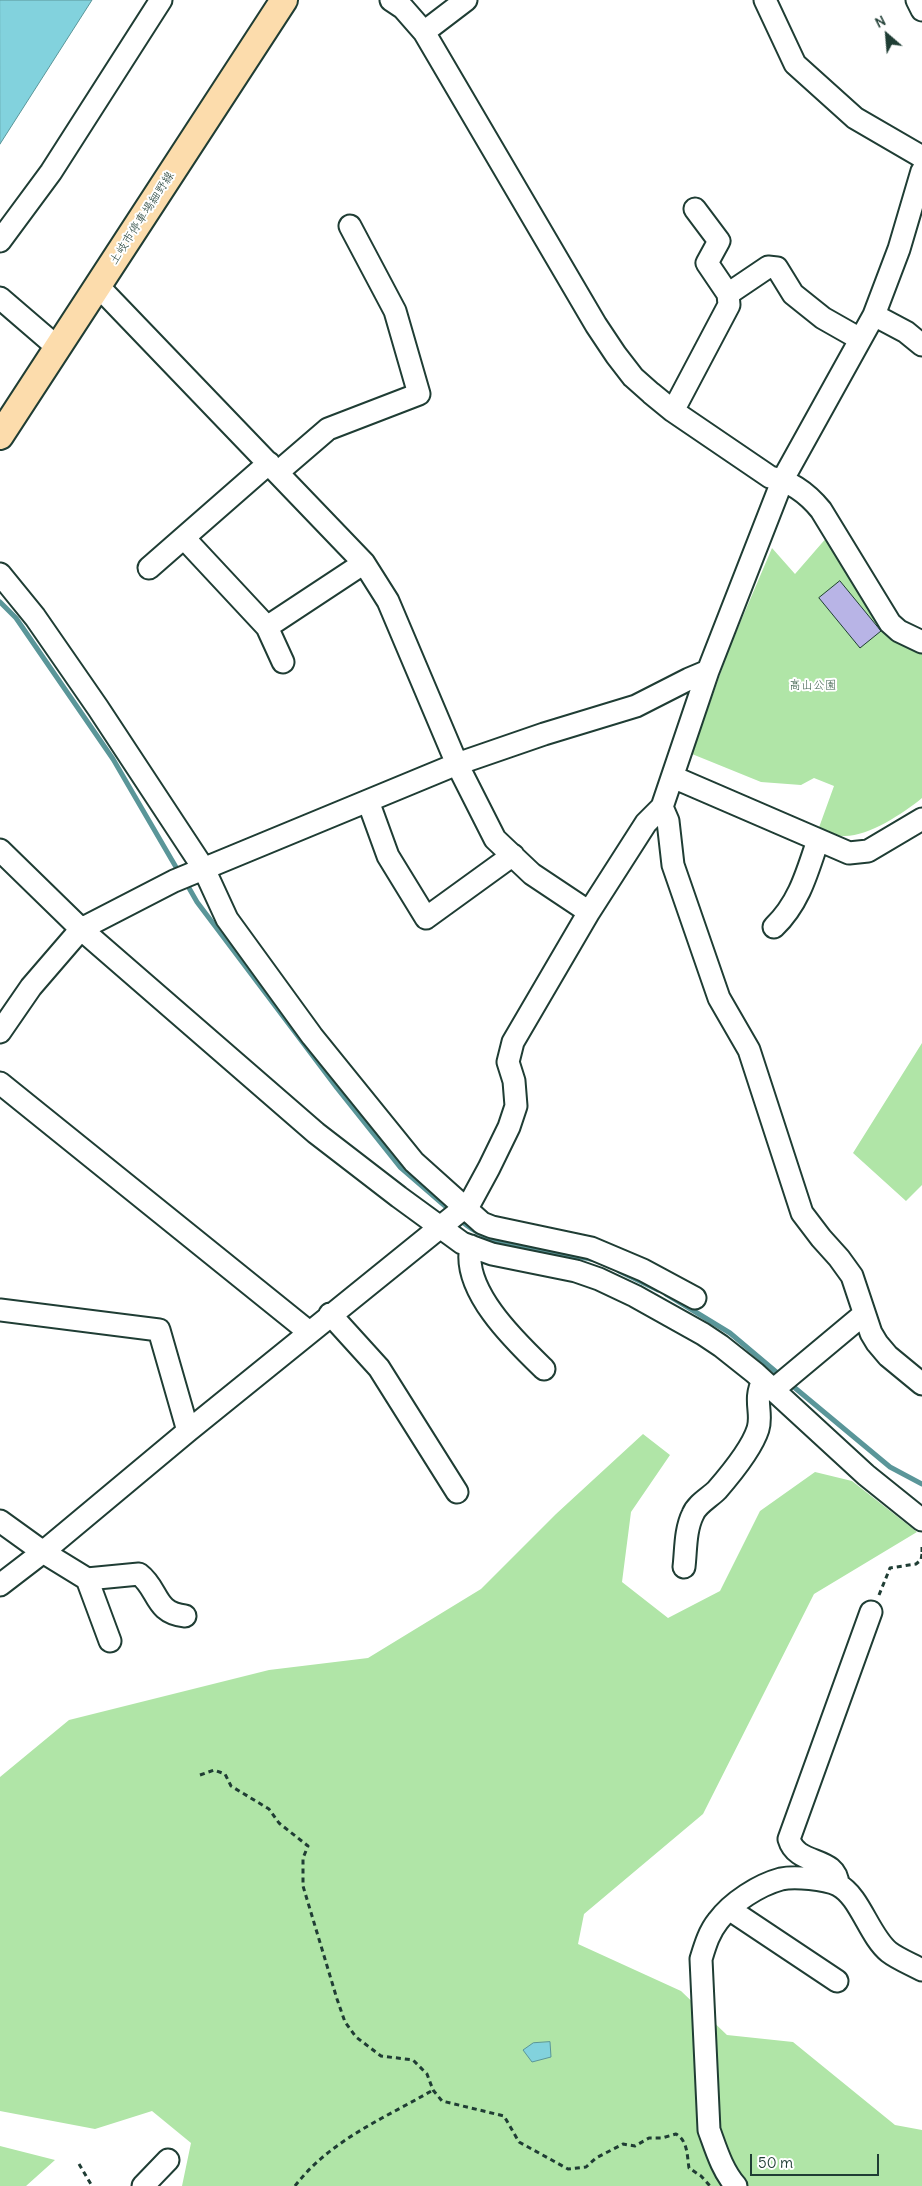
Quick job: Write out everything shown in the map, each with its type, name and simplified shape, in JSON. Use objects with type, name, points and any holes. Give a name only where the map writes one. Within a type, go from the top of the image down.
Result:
[{"type":"main road","name":"土岐市停車場細野線","points":[[0,436],[284,0]]},
{"type":"street","points":[[0,241],[50,172],[161,0]]},
{"type":"street","points":[[391,0],[403,8],[424,32],[596,325],[634,377],[673,411],[770,477],[783,479],[811,498],[821,510],[890,623],[899,631],[922,642]]},
{"type":"street","points":[[424,32],[466,0]]},
{"type":"street","points":[[765,0],[795,64],[855,118],[922,156]]},
{"type":"street","points":[[917,0],[922,10]]},
{"type":"street","points":[[0,1585],[43,1552],[330,1314],[470,1203],[509,1128],[516,1106],[514,1081],[508,1062],[514,1042],[589,912],[646,823],[662,807],[674,777],[708,671],[783,479],[874,315],[899,249],[921,178]]},
{"type":"street","points":[[673,411],[729,305],[728,294],[707,263],[719,242],[695,208]]},
{"type":"street","points":[[149,568],[273,468],[328,429],[419,394],[395,311],[350,226]]},
{"type":"street","points":[[728,294],[768,267],[777,268],[793,294],[823,318],[860,340]]},
{"type":"street","points":[[98,286],[364,563],[388,601],[457,764],[496,839],[532,874],[589,912]]},
{"type":"street","points":[[0,298],[58,347]]},
{"type":"street","points":[[874,315],[906,332],[922,345]]},
{"type":"street","points":[[184,538],[267,627],[282,662]]},
{"type":"street","points":[[267,627],[364,563]]},
{"type":"street","points":[[0,574],[35,617],[98,708],[199,870],[227,919],[312,1036],[414,1162],[454,1216],[462,1242],[492,1254],[576,1271],[599,1279],[686,1324],[777,1382],[866,1475],[922,1520]]},
{"type":"street","points":[[0,1032],[31,986],[81,929],[174,881],[457,764],[544,734],[636,706],[708,671]]},
{"type":"street","points":[[674,777],[849,853],[868,851],[922,819]]},
{"type":"street","points":[[368,801],[388,856],[426,918],[513,855]]},
{"type":"street","points":[[662,807],[668,822],[673,865],[718,998],[749,1050],[802,1213],[852,1276],[864,1314],[877,1342],[888,1356],[922,1384]]},
{"type":"street","points":[[774,927],[789,911],[799,893],[818,840]]},
{"type":"street","points":[[0,850],[81,929],[316,1133],[454,1216],[524,1234],[591,1248],[643,1270],[695,1298]]},
{"type":"street","points":[[0,1083],[309,1332]]},
{"type":"street","points":[[471,1246],[469,1256],[471,1268],[480,1293],[499,1322],[544,1369]]},
{"type":"street","points":[[576,1271],[591,1248]]},
{"type":"street","points":[[0,1310],[159,1330],[188,1431]]},
{"type":"street","points":[[330,1314],[379,1368],[457,1492]]},
{"type":"street","points":[[684,1567],[687,1537],[692,1515],[697,1507],[717,1490],[749,1447],[758,1428],[758,1390],[777,1382],[864,1314]]},
{"type":"street","points":[[0,1521],[43,1552],[87,1580],[110,1641]]},
{"type":"street","points":[[87,1580],[138,1574],[147,1580],[162,1607],[177,1615],[186,1616]]},
{"type":"street","points":[[838,1886],[838,1877],[831,1868],[797,1853],[791,1847],[789,1838],[871,1612]]},
{"type":"street","points":[[736,2186],[729,2178],[717,2154],[709,2130],[700,1959],[710,1933],[729,1909],[756,1890],[782,1879],[808,1878],[838,1886],[851,1897],[866,1922],[888,1951],[922,1970]]},
{"type":"street","points":[[729,1909],[837,1981]]},
{"type":"street","points":[[143,2186],[168,2160]]},
{"type":"path","points":[[871,1612],[890,1568],[916,1564],[921,1560],[922,1547]]},
{"type":"path","points":[[200,1775],[214,1770],[225,1774],[231,1786],[269,1809],[279,1823],[308,1846],[303,1858],[303,1886],[336,1999],[345,2022],[356,2038],[381,2056],[413,2060],[427,2074],[432,2090],[442,2101],[504,2116],[519,2142],[568,2169],[586,2167],[596,2158],[623,2144],[635,2146],[649,2138],[662,2138],[676,2134],[682,2138],[685,2144],[690,2168],[710,2186]]},
{"type":"path","points":[[295,2186],[331,2150],[355,2132],[432,2090]]},
{"type":"path","points":[[79,2164],[92,2186]]},
{"type":"green space","name":"高山公園","points":[[828,536],[922,648],[922,798],[886,823],[865,832],[845,836],[817,833],[834,786],[814,778],[801,785],[761,782],[692,754],[729,649],[772,548],[795,574]]},
{"type":"green space","points":[[922,1043],[922,1185],[906,1201],[853,1153]]},
{"type":"green space","points":[[643,1434],[670,1455],[631,1512],[622,1582],[668,1618],[720,1591],[760,1511],[815,1472],[852,1481],[917,1532],[814,1594],[703,1814],[584,1914],[578,1944],[681,1991],[727,2035],[793,2042],[895,2125],[922,2130],[922,2186],[182,2186],[191,2143],[152,2111],[95,2129],[0,2111],[0,1777],[69,1720],[269,1670],[368,1658],[481,1589],[556,1514]]},
{"type":"green space","points":[[0,2146],[55,2160],[26,2186],[0,2186]]},
{"type":"water","points":[[0,0],[92,0],[0,144]]},
{"type":"water","points":[[550,2042],[551,2057],[532,2062],[523,2050],[533,2043]]},
{"type":"building","points":[[840,581],[881,631],[860,648],[819,598]]},
{"type":"waterway","points":[[0,602],[16,618],[113,759],[180,874]]},
{"type":"waterway","points":[[185,881],[197,902],[337,1088],[400,1167],[452,1212]]},
{"type":"waterway","points":[[458,1218],[488,1238],[505,1244],[595,1260]]},
{"type":"waterway","points":[[619,1271],[658,1290]]},
{"type":"waterway","points":[[666,1294],[730,1333],[781,1376]]},
{"type":"waterway","points":[[789,1383],[890,1467],[922,1484]]}]
